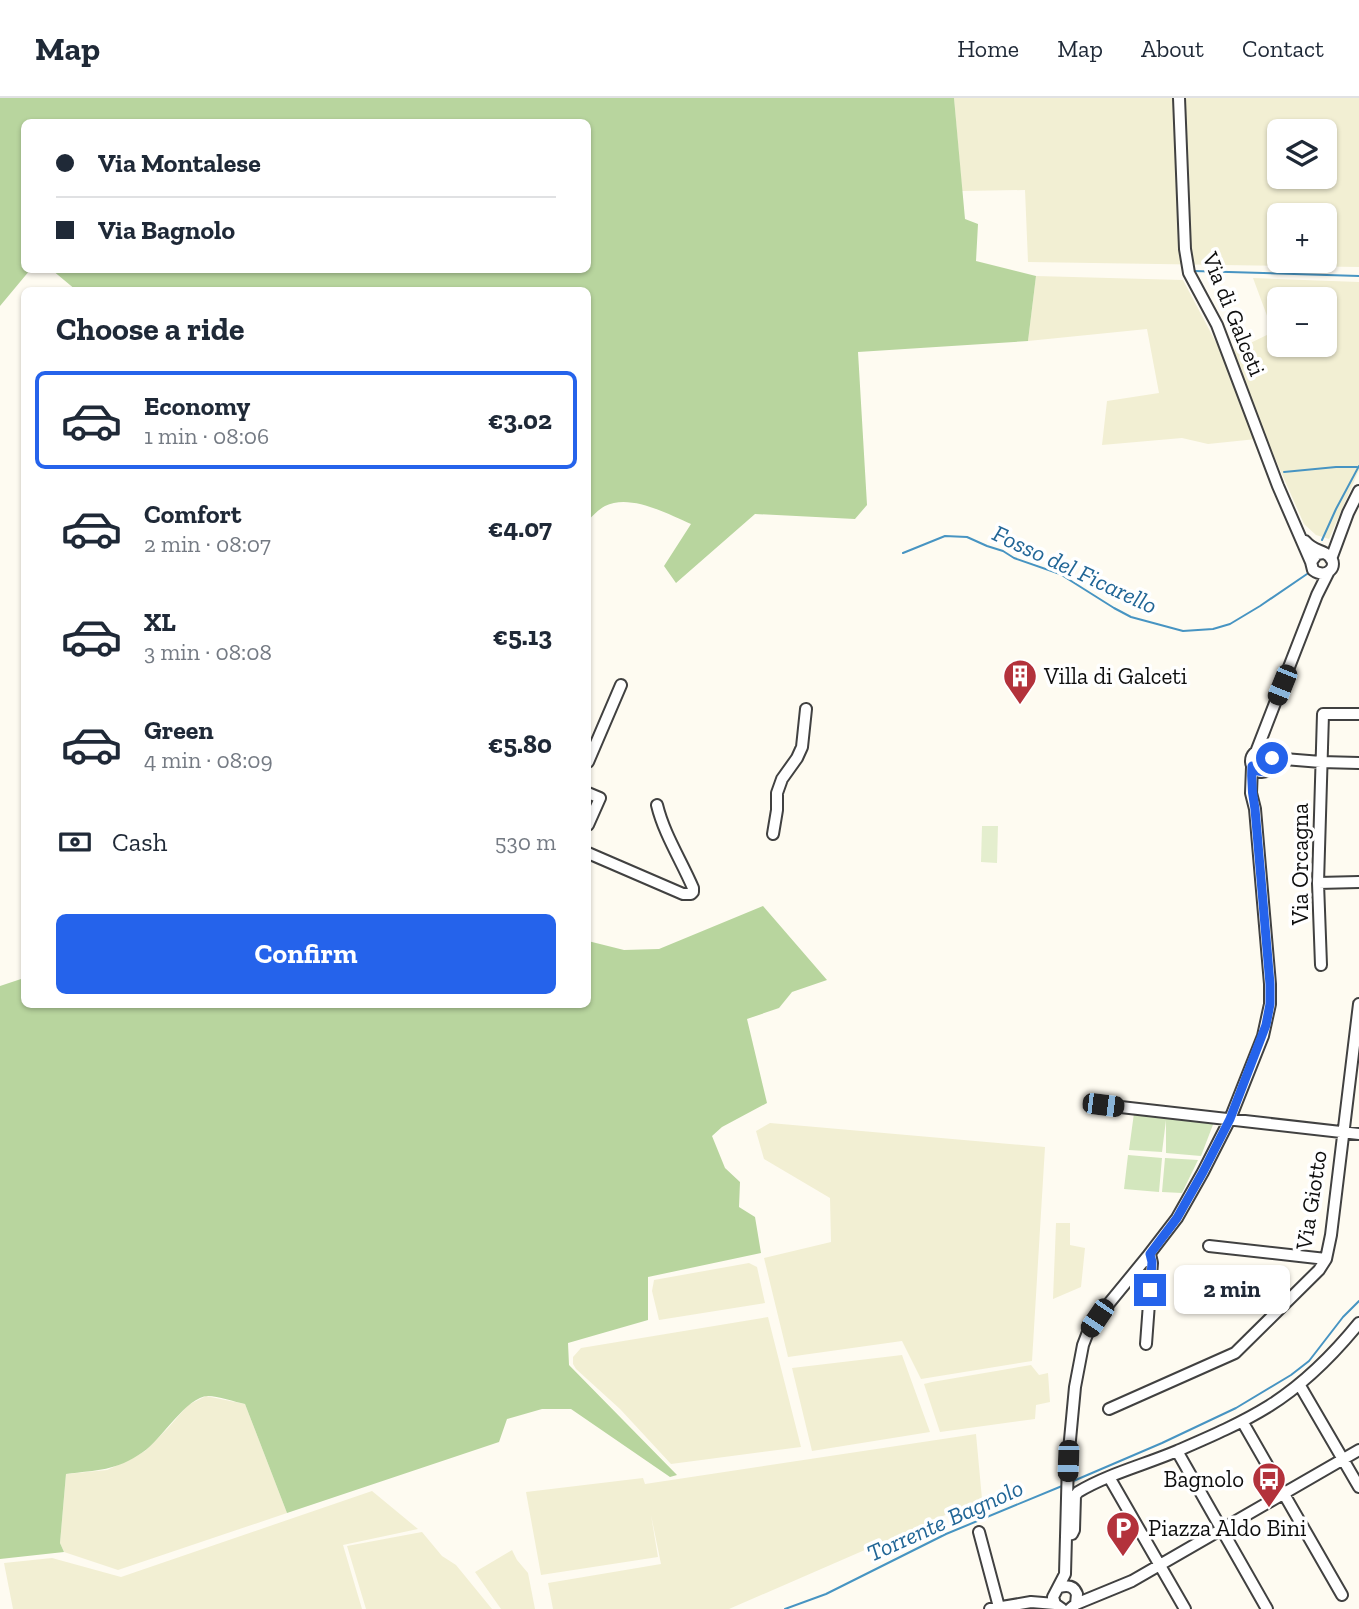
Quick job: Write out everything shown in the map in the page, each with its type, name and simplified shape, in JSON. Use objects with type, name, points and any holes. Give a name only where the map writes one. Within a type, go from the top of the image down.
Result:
[{"type":"street","name":"Via di Galceti","points":[[1179,98],[1185,249],[1189,273],[1217,325],[1278,486],[1301,536],[1317,583],[1317,595]]},
{"type":"street","points":[[1328,573],[1321,574],[1312,566],[1317,554],[1326,555],[1338,544],[1348,513],[1359,491]]},
{"type":"street","name":"Via di Galceti","points":[[1301,536],[1311,548],[1326,555]]},
{"type":"street","points":[[1058,1598],[1065,1574],[1067,1485],[1073,1408],[1083,1345],[1097,1318],[1177,1218],[1230,1119],[1263,1036],[1270,1004],[1269,967],[1255,809],[1251,793],[1251,760],[1317,595],[1332,568],[1326,555]]},
{"type":"street","points":[[591,755],[621,685]]},
{"type":"street","points":[[773,834],[777,793],[782,779],[802,747],[806,709]]},
{"type":"street","name":"Via Orcagna","points":[[1321,965],[1318,883],[1323,714],[1359,713]]},
{"type":"street","points":[[1255,809],[1257,790],[1270,767],[1264,730]]},
{"type":"street","points":[[1256,752],[1262,750],[1270,755],[1321,762],[1359,762]]},
{"type":"street","points":[[1252,766],[1265,772]]},
{"type":"street","points":[[591,794],[600,798],[591,818]]},
{"type":"street","points":[[591,854],[683,894],[691,894],[693,888],[661,821],[657,805]]},
{"type":"street","points":[[1318,883],[1359,882]]},
{"type":"street","name":"Via Giotto","points":[[1109,1409],[1235,1353],[1319,1270],[1326,1259],[1359,1004]]},
{"type":"street","points":[[1103,1105],[1359,1134]]},
{"type":"street","points":[[1209,1246],[1326,1259]]},
{"type":"street","points":[[1146,1344],[1152,1262],[1150,1254]]},
{"type":"street","points":[[1067,1535],[1074,1530],[1077,1492],[1177,1451],[1269,1406],[1324,1362],[1356,1327]]},
{"type":"street","points":[[1356,1327],[1359,1343]]},
{"type":"street","points":[[1299,1384],[1359,1487]]},
{"type":"street","points":[[1242,1421],[1342,1595]]},
{"type":"street","points":[[1073,1606],[1160,1566],[1359,1450]]},
{"type":"street","points":[[1177,1451],[1267,1609]]},
{"type":"street","points":[[1109,1478],[1185,1609]]},
{"type":"street","points":[[979,1532],[994,1608],[1058,1598],[1066,1585],[1076,1591],[1078,1599],[1073,1606]]},
{"type":"street","points":[[1076,1591],[1105,1592]]},
{"type":"shaded area","points":[[954,98],[1359,98],[1359,267],[1337,267],[1337,203],[1267,203],[1267,266],[1028,262],[1025,190],[962,191]]},
{"type":"shaded area","points":[[1036,276],[1183,280],[1221,352],[1238,349],[1267,335],[1267,357],[1337,357],[1337,287],[1267,287],[1267,316],[1253,278],[1359,282],[1359,470],[1329,539],[1316,535],[1304,524],[1266,438],[1208,444],[1182,438],[1102,445],[1107,401],[1159,393],[1147,329],[1028,341]]},
{"type":"shaded area","points":[[770,1123],[1045,1147],[1032,1361],[921,1379],[902,1341],[788,1357],[764,1258],[831,1242],[830,1198],[764,1159],[756,1131]]},
{"type":"shaded area","points":[[1056,1223],[1070,1223],[1070,1245],[1085,1248],[1081,1287],[1053,1299]]},
{"type":"shaded area","points":[[749,1263],[757,1267],[765,1303],[659,1320],[652,1291],[654,1280]]},
{"type":"shaded area","points":[[768,1317],[801,1447],[671,1464],[573,1364],[573,1357],[581,1348]]},
{"type":"shaded area","points":[[902,1355],[930,1432],[812,1451],[792,1368]]},
{"type":"shaded area","points":[[1031,1365],[1039,1375],[1048,1373],[1050,1402],[1036,1405],[1035,1419],[940,1432],[924,1384]]},
{"type":"shaded area","points":[[206,1396],[245,1404],[287,1513],[118,1570],[64,1552],[60,1543],[66,1474],[107,1470],[129,1460],[145,1451],[188,1405]]},
{"type":"shaded area","points":[[976,1434],[982,1499],[729,1609],[553,1609],[548,1583],[661,1564],[651,1515],[658,1557],[541,1575],[526,1492],[643,1478],[645,1484]]},
{"type":"shaded area","points":[[372,1491],[418,1529],[343,1545],[362,1609],[13,1609],[4,1563],[52,1558],[121,1577]]},
{"type":"shaded area","points":[[422,1532],[442,1556],[456,1565],[492,1609],[366,1609],[347,1546]]},
{"type":"shaded area","points":[[512,1550],[528,1573],[535,1609],[501,1609],[475,1572]]},
{"type":"green space","points":[[0,98],[954,98],[965,219],[978,224],[976,261],[1036,276],[1028,341],[858,352],[867,505],[855,519],[755,514],[676,583],[664,566],[691,524],[649,506],[626,502],[605,506],[591,517],[591,287],[72,287],[56,273],[591,273],[591,119],[21,119],[21,273],[28,273],[0,306]]},
{"type":"green space","points":[[982,826],[998,826],[997,863],[981,862]]},
{"type":"green space","points":[[763,906],[827,980],[792,992],[779,1008],[747,1019],[767,1103],[722,1127],[712,1136],[725,1168],[740,1182],[739,1207],[755,1217],[761,1253],[648,1277],[648,1320],[568,1343],[569,1365],[677,1475],[670,1477],[571,1409],[542,1409],[507,1419],[499,1442],[287,1513],[245,1404],[208,1396],[192,1403],[150,1446],[124,1463],[106,1469],[66,1474],[60,1543],[64,1552],[0,1559],[0,986],[21,979],[21,1008],[591,1008],[591,942],[624,950],[659,949]]},
{"type":"green space","points":[[1134,1113],[1214,1122],[1201,1156],[1166,1153],[1166,1120],[1162,1152],[1129,1150]]},
{"type":"green space","points":[[1128,1155],[1162,1158],[1159,1192],[1124,1189]]},
{"type":"green space","points":[[1165,1158],[1198,1160],[1182,1193],[1162,1192]]},
{"type":"waterway","name":"Fosso del Ficarello","points":[[1194,271],[1359,276]]},
{"type":"waterway","name":"Fosso del Ficarello","points":[[1322,540],[1359,466]]},
{"type":"waterway","points":[[1284,472],[1357,467]]},
{"type":"waterway","name":"Fosso del Ficarello","points":[[903,553],[945,536],[967,537],[1014,558],[1060,574],[1131,617],[1183,631],[1213,629],[1230,624],[1307,574]]},
{"type":"waterway","name":"Torrente Bagnolo","points":[[1071,1482],[1236,1408],[1291,1375],[1309,1361],[1359,1301]]},
{"type":"waterway","name":"Torrente Bagnolo","points":[[785,1609],[826,1594],[946,1534],[1062,1486]]},
{"type":"place","name":"Villa di Galceti","points":[[1020,706]]},
{"type":"place","name":"Bagnolo","points":[[1269,1509]]},
{"type":"place","name":"Piazza Aldo Bini","points":[[1123,1558]]},
{"type":"route","points":[[1150,1290],[1150,1254],[1177,1218],[1230,1119],[1266,1025],[1270,1004],[1269,967],[1251,781],[1252,766],[1265,772],[1270,767],[1272,758]]}]
